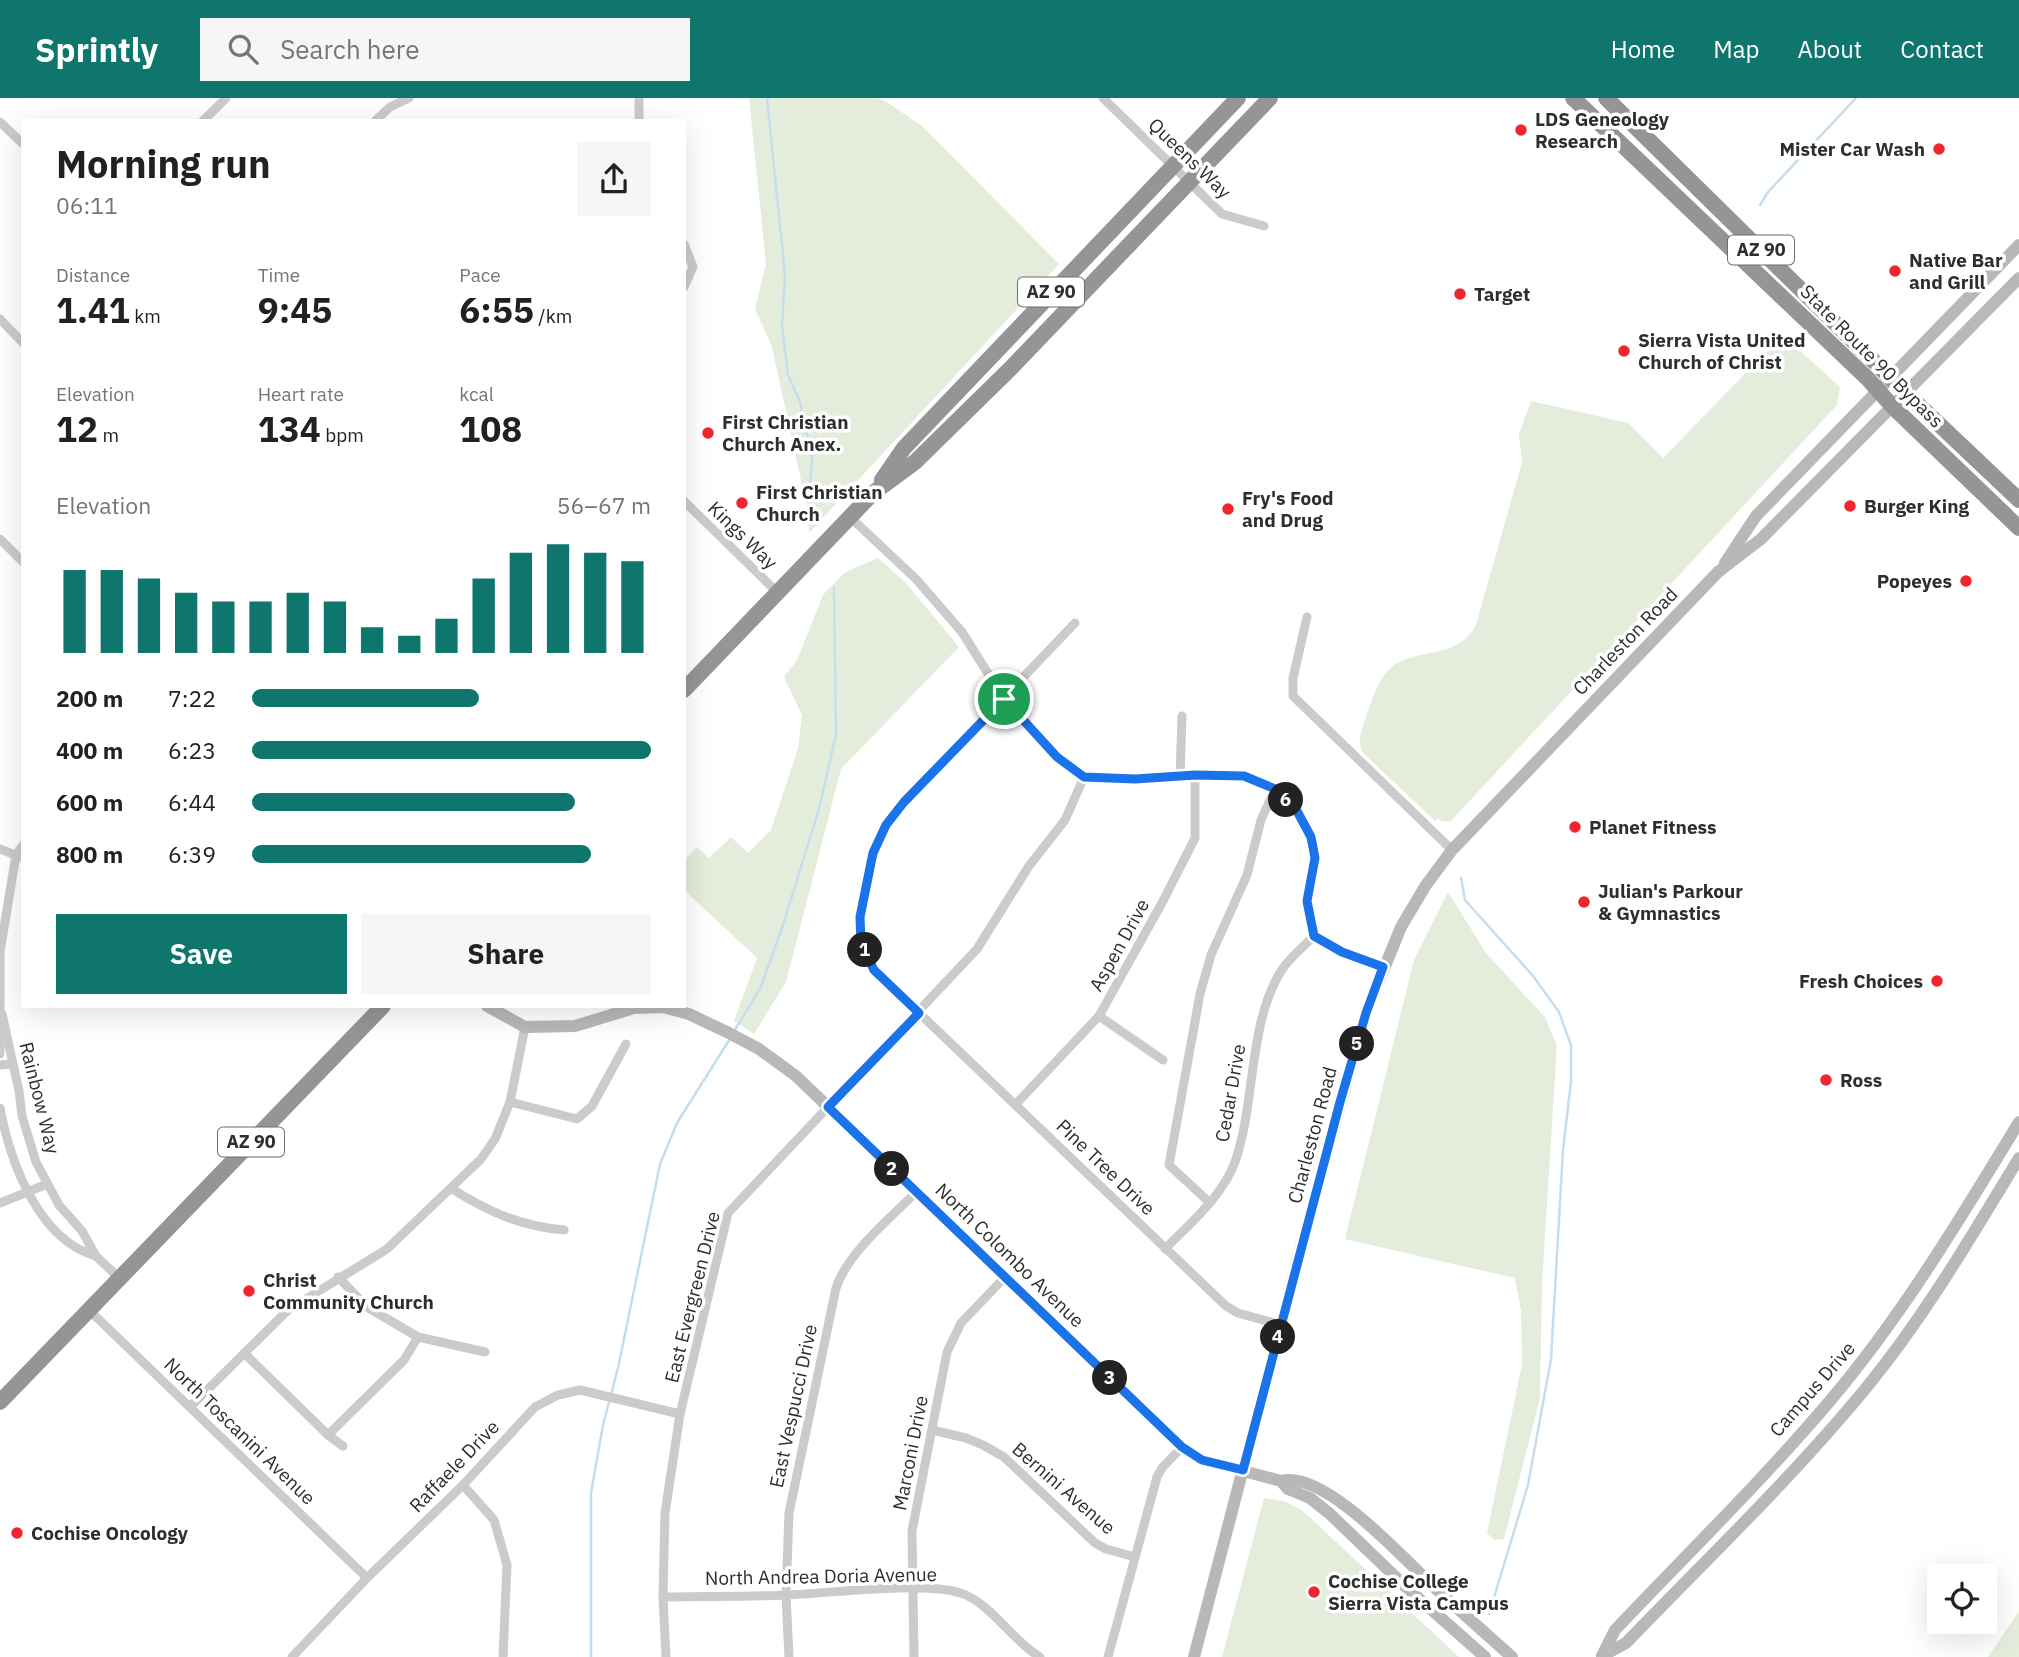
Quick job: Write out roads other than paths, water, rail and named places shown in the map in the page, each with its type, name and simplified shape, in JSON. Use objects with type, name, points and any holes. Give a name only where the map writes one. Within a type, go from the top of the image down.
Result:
[{"type":"highway","name":"AZ 90","points":[[686,688],[873,493],[904,448],[1238,98]]},
{"type":"highway","name":"AZ 90","points":[[873,493],[915,462],[1010,369],[1270,98]]},
{"type":"highway","name":"State Route 90 Bypass","points":[[1573,98],[1878,389],[1893,407],[2019,528]]},
{"type":"highway","name":"State Route 90 Bypass","points":[[1606,98],[1906,394],[2019,500]]},
{"type":"highway","name":"AZ 90","points":[[0,1402],[381,1008]]},
{"type":"street","points":[[205,119],[226,98]]},
{"type":"street","points":[[377,119],[390,107],[409,98]]},
{"type":"street","points":[[639,98],[639,119]]},
{"type":"street","name":"Queens Way","points":[[1102,98],[1222,214],[1264,226]]},
{"type":"street","points":[[0,122],[21,142]]},
{"type":"street","name":"Charleston Road","points":[[1718,572],[1756,516],[2019,245]]},
{"type":"street","points":[[686,249],[693,267],[686,283]]},
{"type":"street","name":"Charleston Road","points":[[1194,1657],[1340,1102],[1366,1013],[1401,927],[1426,885],[1452,850],[1718,572],[1761,539],[2019,278]]},
{"type":"street","points":[[0,319],[21,341]]},
{"type":"street","name":"Kings Way","points":[[686,504],[778,593]]},
{"type":"street","points":[[850,517],[916,579],[962,632],[1004,699],[1057,757],[1084,777],[1135,779],[1195,775],[1244,776],[1275,789],[1297,811],[1311,837],[1315,858],[1307,901],[1314,936],[1342,952],[1383,967]]},
{"type":"street","points":[[0,539],[21,560]]},
{"type":"street","points":[[1307,617],[1293,678],[1293,696],[1452,850]]},
{"type":"street","points":[[1004,699],[1075,623]]},
{"type":"street","name":"Pine Tree Drive","points":[[1004,699],[904,802],[886,825],[873,853],[860,917],[861,943],[874,970],[1226,1306],[1238,1313],[1281,1325]]},
{"type":"street","points":[[1180,777],[1182,716]]},
{"type":"street","name":"Aspen Drive","points":[[1016,1104],[1099,1016],[1163,901],[1195,838],[1195,775]]},
{"type":"street","name":"East Evergreen Drive","points":[[666,1657],[663,1597],[665,1513],[681,1414],[728,1213],[977,949],[1029,866],[1065,820],[1084,777]]},
{"type":"street","points":[[1209,1202],[1169,1165],[1211,955],[1247,875],[1261,820],[1275,789]]},
{"type":"street","points":[[0,849],[19,856]]},
{"type":"street","name":"Rainbow Way","points":[[0,1054],[1,952],[19,856]]},
{"type":"street","name":"Cedar Drive","points":[[1165,1249],[1224,1184],[1235,1162],[1251,1094],[1259,1028],[1272,988],[1282,968],[1314,936]]},
{"type":"street","points":[[190,1407],[288,1310],[387,1249],[480,1160],[495,1139],[510,1102],[524,1027],[491,1008]]},
{"type":"street","name":"North Colombo Avenue","points":[[524,1027],[575,1026],[634,1008]]},
{"type":"street","name":"North Colombo Avenue","points":[[667,1008],[689,1014],[729,1032],[759,1049],[796,1076],[1182,1447],[1202,1460],[1281,1481],[1289,1489],[1310,1498],[1485,1657]]},
{"type":"street","name":"Rainbow Way","points":[[2,1014],[29,1141],[47,1184],[59,1205],[82,1231],[96,1256],[119,1278]]},
{"type":"street","points":[[1099,1016],[1163,1060]]},
{"type":"street","points":[[510,1102],[577,1119],[592,1106],[626,1044]]},
{"type":"street","points":[[0,1065],[13,1064]]},
{"type":"street","name":"Rainbow Way","points":[[0,1108],[13,1158],[39,1209],[60,1236],[82,1252],[96,1256]]},
{"type":"street","name":"Campus Drive","points":[[1602,1657],[1615,1630],[1829,1403],[1870,1351],[1929,1267],[2019,1122]]},
{"type":"street","name":"Campus Drive","points":[[1602,1657],[1626,1643],[1779,1486],[1867,1387],[1942,1284],[2019,1158]]},
{"type":"street","points":[[0,1203],[47,1184]]},
{"type":"street","points":[[452,1189],[483,1208],[510,1219],[535,1227],[564,1230]]},
{"type":"street","name":"East Vespucci Drive","points":[[789,1657],[786,1595],[789,1513],[836,1288],[841,1273],[851,1258],[916,1192]]},
{"type":"street","name":"Marconi Drive","points":[[914,1657],[912,1531],[947,1352],[961,1323],[1005,1277]]},
{"type":"street","points":[[338,1278],[367,1307],[418,1337],[485,1352]]},
{"type":"street","name":"North Toscanini Avenue","points":[[89,1310],[367,1578]]},
{"type":"street","points":[[328,1434],[404,1360],[418,1337]]},
{"type":"street","points":[[244,1353],[343,1446]]},
{"type":"street","name":"Raffaele Drive","points":[[292,1657],[536,1408],[558,1395],[580,1390],[681,1414]]},
{"type":"street","name":"Bernini Avenue","points":[[932,1430],[966,1438],[1004,1457],[1095,1543],[1135,1557]]},
{"type":"street","points":[[1108,1657],[1157,1477],[1182,1447]]},
{"type":"street","name":"North Colombo Avenue","points":[[1281,1481],[1290,1478],[1310,1485],[1353,1512],[1512,1657]]},
{"type":"street","points":[[463,1485],[494,1520],[507,1565],[503,1657]]},
{"type":"street","name":"North Andrea Doria Avenue","points":[[663,1597],[786,1595],[912,1588],[951,1591],[967,1595],[1040,1657]]},
{"type":"waterway","points":[[767,98],[785,275],[782,326],[788,375],[800,402],[812,458],[809,502]]},
{"type":"waterway","points":[[1760,205],[1768,192],[1856,98]]},
{"type":"waterway","points":[[734,1031],[760,989],[783,925],[819,809],[836,734],[834,588]]},
{"type":"waterway","points":[[1461,878],[1465,900],[1533,976],[1559,1012],[1571,1045],[1571,1082],[1563,1150],[1551,1359],[1528,1485],[1489,1614]]},
{"type":"waterway","points":[[591,1657],[591,1493],[603,1425],[618,1368],[660,1164],[677,1123],[731,1037]]},
{"type":"place","name":"LDS Geneology Research","points":[[1521,130]]},
{"type":"place","name":"Mister Car Wash","points":[[1939,149]]},
{"type":"place","name":"Native Bar and Grill","points":[[1895,271]]},
{"type":"place","name":"Target","points":[[1460,294]]},
{"type":"place","name":"Sierra Vista United Church of Christ","points":[[1624,351]]},
{"type":"place","name":"First Christian Church Anex.","points":[[708,433]]},
{"type":"place","name":"First Christian Church","points":[[742,503]]},
{"type":"place","name":"Burger King","points":[[1850,506]]},
{"type":"place","name":"Fry's Food and Drug","points":[[1228,509]]},
{"type":"place","name":"Popeyes","points":[[1966,581]]},
{"type":"place","name":"Planet Fitness","points":[[1575,827]]},
{"type":"place","name":"Julian's Parkour & Gymnastics","points":[[1584,902]]},
{"type":"place","name":"Fresh Choices","points":[[1937,981]]},
{"type":"place","name":"Ross","points":[[1826,1080]]},
{"type":"place","name":"Christ Community Church","points":[[249,1291]]},
{"type":"place","name":"Cochise Oncology","points":[[17,1533]]},
{"type":"place","name":"Cochise College Sierra Vista Campus","points":[[1314,1592]]}]
